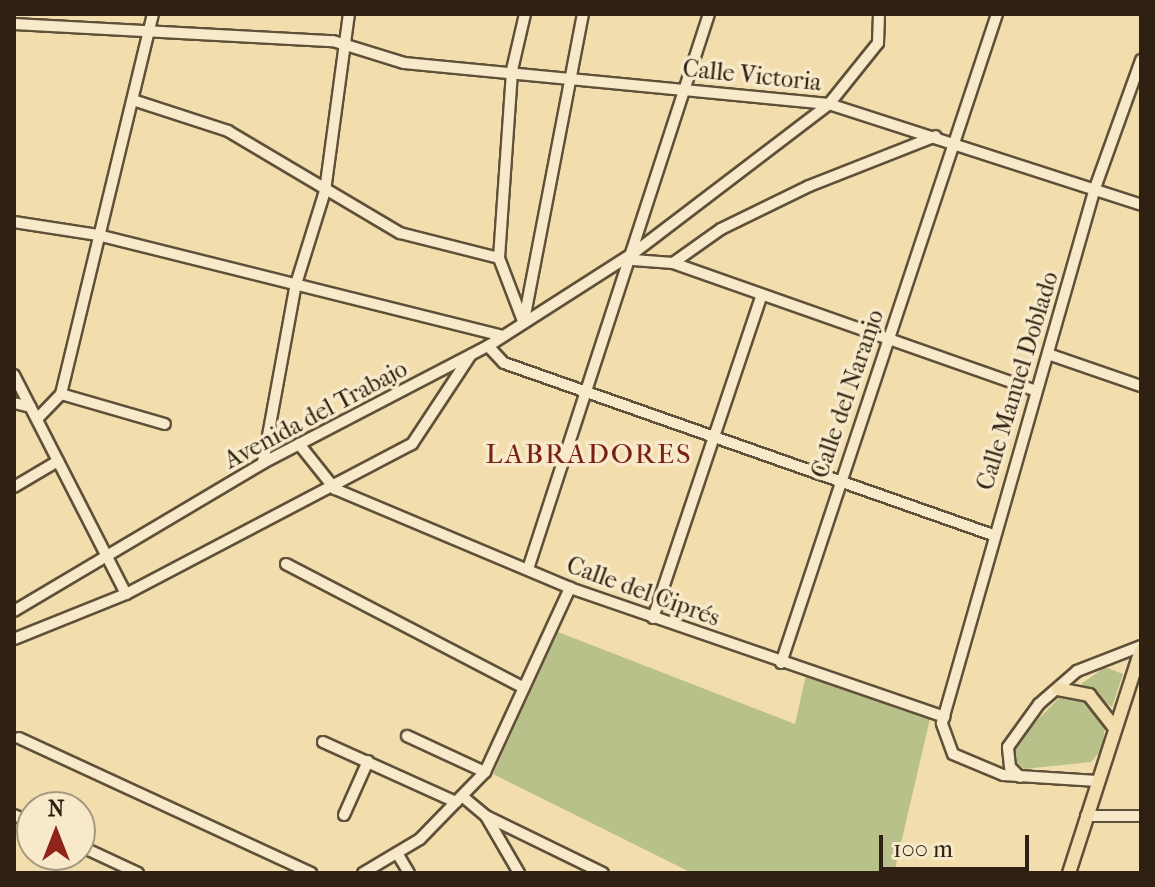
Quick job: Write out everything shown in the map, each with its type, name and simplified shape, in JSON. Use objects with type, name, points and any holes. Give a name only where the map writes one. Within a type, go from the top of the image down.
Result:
[{"type":"main road","points":[[1069,873],[1141,648]]},
{"type":"main road","points":[[1058,689],[1089,695],[1114,727]]},
{"type":"street","points":[[37,419],[61,394],[153,14]]},
{"type":"street","points":[[263,463],[296,284],[325,191],[349,14]]},
{"type":"street","points":[[524,321],[499,258],[512,70],[525,14]]},
{"type":"street","points":[[524,321],[576,78],[583,14]]},
{"type":"street","points":[[528,569],[634,256],[709,14]]},
{"type":"street","name":"Avenida del Trabajo","points":[[14,611],[263,463],[488,346],[634,256],[829,104],[878,43],[879,14]]},
{"type":"street","name":"Calle del Naranjo","points":[[781,663],[997,14]]},
{"type":"street","name":"Calle Victoria","points":[[14,24],[149,37],[346,45],[404,63],[512,70],[829,104],[957,140],[1141,205]]},
{"type":"street","name":"Calle Manuel Doblado","points":[[1025,780],[964,760],[946,744],[944,717],[993,535],[1095,188],[1141,60]]},
{"type":"street","points":[[133,100],[228,131],[400,233],[499,258]]},
{"type":"street","points":[[673,263],[809,186],[936,136]]},
{"type":"street","points":[[14,222],[98,235],[503,336]]},
{"type":"street","points":[[634,256],[673,263],[888,342],[1036,391]]},
{"type":"street","points":[[653,618],[762,295]]},
{"type":"street","points":[[488,346],[504,363],[993,535]]},
{"type":"street","points":[[1048,354],[1141,386]]},
{"type":"street","points":[[14,639],[126,594],[232,533],[335,489],[412,444],[471,355]]},
{"type":"street","points":[[14,375],[126,594]]},
{"type":"street","points":[[61,394],[165,424]]},
{"type":"street","points":[[14,403],[31,407]]},
{"type":"street","points":[[299,444],[335,489]]},
{"type":"street","points":[[14,487],[58,461]]},
{"type":"street","name":"Calle del Ciprés","points":[[335,489],[570,588],[944,717]]},
{"type":"street","points":[[286,564],[524,688]]},
{"type":"street","points":[[363,873],[397,853],[485,772],[570,588]]},
{"type":"street","points":[[1097,781],[1025,780],[1010,767],[1008,747],[1058,689],[1108,654],[1141,648]]},
{"type":"street","points":[[407,736],[485,772]]},
{"type":"street","points":[[19,738],[311,873]]},
{"type":"street","points":[[323,742],[459,799],[486,816],[603,873]]},
{"type":"street","points":[[344,815],[368,761]]},
{"type":"street","points":[[486,816],[519,873]]},
{"type":"street","points":[[1086,816],[1141,816]]},
{"type":"street","points":[[96,853],[138,873]]},
{"type":"street","points":[[397,853],[409,873]]},
{"type":"green space","points":[[558,632],[795,724],[806,675],[930,719],[894,873],[692,873],[493,774]]},
{"type":"green space","points":[[1105,667],[1123,674],[1112,707],[1081,684]]},
{"type":"green space","points":[[1060,697],[1087,700],[1105,721],[1103,748],[1091,762],[1024,769],[1014,759],[1014,744]]},
{"type":"district","name":"LABRADORES","points":[[589,454]]}]
